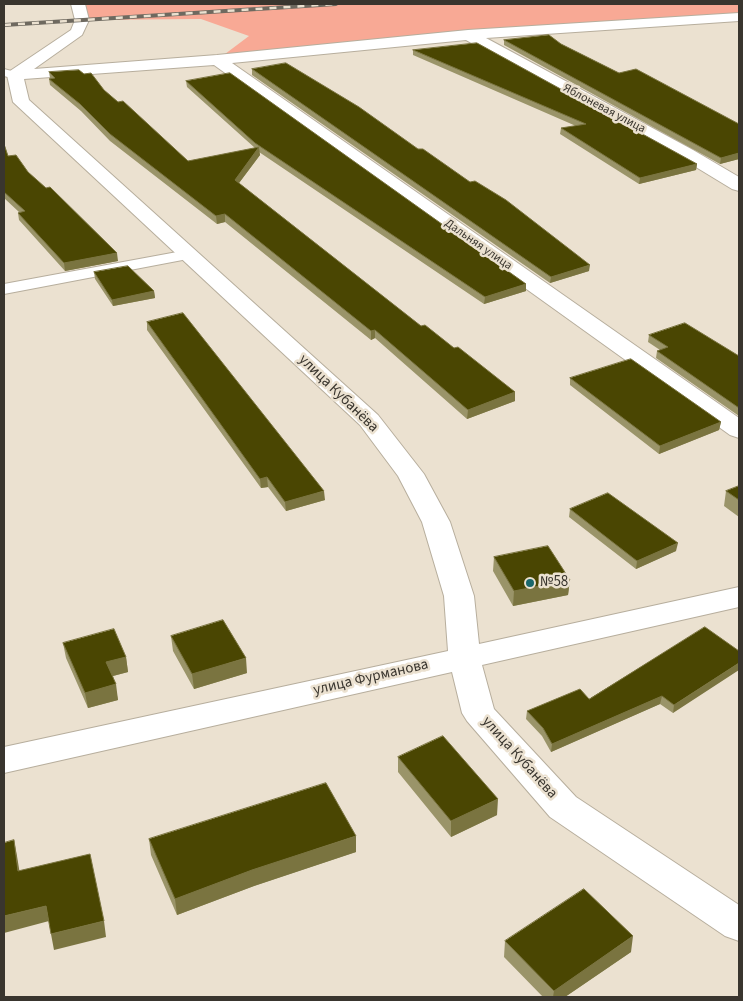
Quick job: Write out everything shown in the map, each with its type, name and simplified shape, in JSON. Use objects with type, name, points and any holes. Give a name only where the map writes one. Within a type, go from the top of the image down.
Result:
[{"type":"street","points":[[9,74],[77,32],[82,20],[78,4]]},
{"type":"street","points":[[9,74],[217,60],[468,35],[739,17]]},
{"type":"street","name":"Яблоневая улица","points":[[468,35],[687,154],[739,185]]},
{"type":"street","name":"Дальняя улица","points":[[217,60],[739,430]]},
{"type":"street","name":"улица Кубанёва","points":[[9,74],[21,102],[369,420],[412,474],[436,522],[459,596],[464,657],[479,713],[563,806],[739,925]]},
{"type":"street","name":"улица Фурманова","points":[[4,760],[739,597]]},
{"type":"lane","points":[[4,288],[188,255]]},
{"type":"shaded area","points":[[78,4],[739,4],[739,17],[217,60],[249,36],[201,19],[82,20]]},
{"type":"building","points":[[549,35],[561,44],[619,73],[636,69],[739,124],[739,153],[721,158],[504,40]]},
{"type":"building","points":[[477,43],[697,164],[640,178],[561,128],[586,124],[413,50]]},
{"type":"building","points":[[286,63],[359,107],[418,149],[423,149],[470,182],[475,181],[506,200],[590,265],[551,277],[252,69]]},
{"type":"building","points":[[79,70],[84,74],[91,73],[104,90],[118,102],[123,101],[188,161],[259,147],[235,180],[421,326],[425,325],[454,348],[458,347],[515,392],[468,410],[375,330],[371,331],[225,214],[216,216],[110,134],[80,104],[49,79],[55,78],[49,72]]},
{"type":"building","points":[[230,73],[526,284],[485,297],[255,143],[186,81]]},
{"type":"building","points":[[4,144],[8,156],[16,155],[28,172],[46,188],[50,187],[117,253],[64,263],[18,213],[25,211],[4,192]]},
{"type":"building","points":[[128,266],[154,291],[112,300],[94,272]]},
{"type":"building","points":[[183,313],[324,491],[285,502],[267,477],[260,479],[147,322]]},
{"type":"building","points":[[685,323],[739,356],[739,408],[657,351],[668,347],[649,335]]},
{"type":"building","points":[[631,359],[721,422],[660,446],[570,378]]},
{"type":"building","points":[[739,486],[739,500],[726,491]]},
{"type":"building","points":[[608,493],[678,543],[637,561],[570,509]]},
{"type":"building","points":[[548,546],[570,580],[514,591],[494,557]]},
{"type":"building","points":[[223,620],[246,658],[192,674],[171,636]]},
{"type":"building","points":[[705,627],[739,651],[739,663],[674,705],[662,696],[552,744],[543,728],[527,711],[580,689],[589,699]]},
{"type":"building","points":[[114,629],[126,657],[106,662],[116,684],[85,693],[63,643]]},
{"type":"building","points":[[443,736],[498,799],[451,821],[398,757]]},
{"type":"building","points":[[326,783],[356,836],[252,870],[175,899],[149,839]]},
{"type":"building","points":[[14,840],[18,871],[90,854],[104,921],[51,934],[46,906],[4,916],[4,843]]},
{"type":"building","points":[[584,889],[633,936],[554,991],[505,941]]},
{"type":"railway","points":[[4,25],[336,4]]},
{"type":"place","name":"№58","points":[[530,583]]}]
